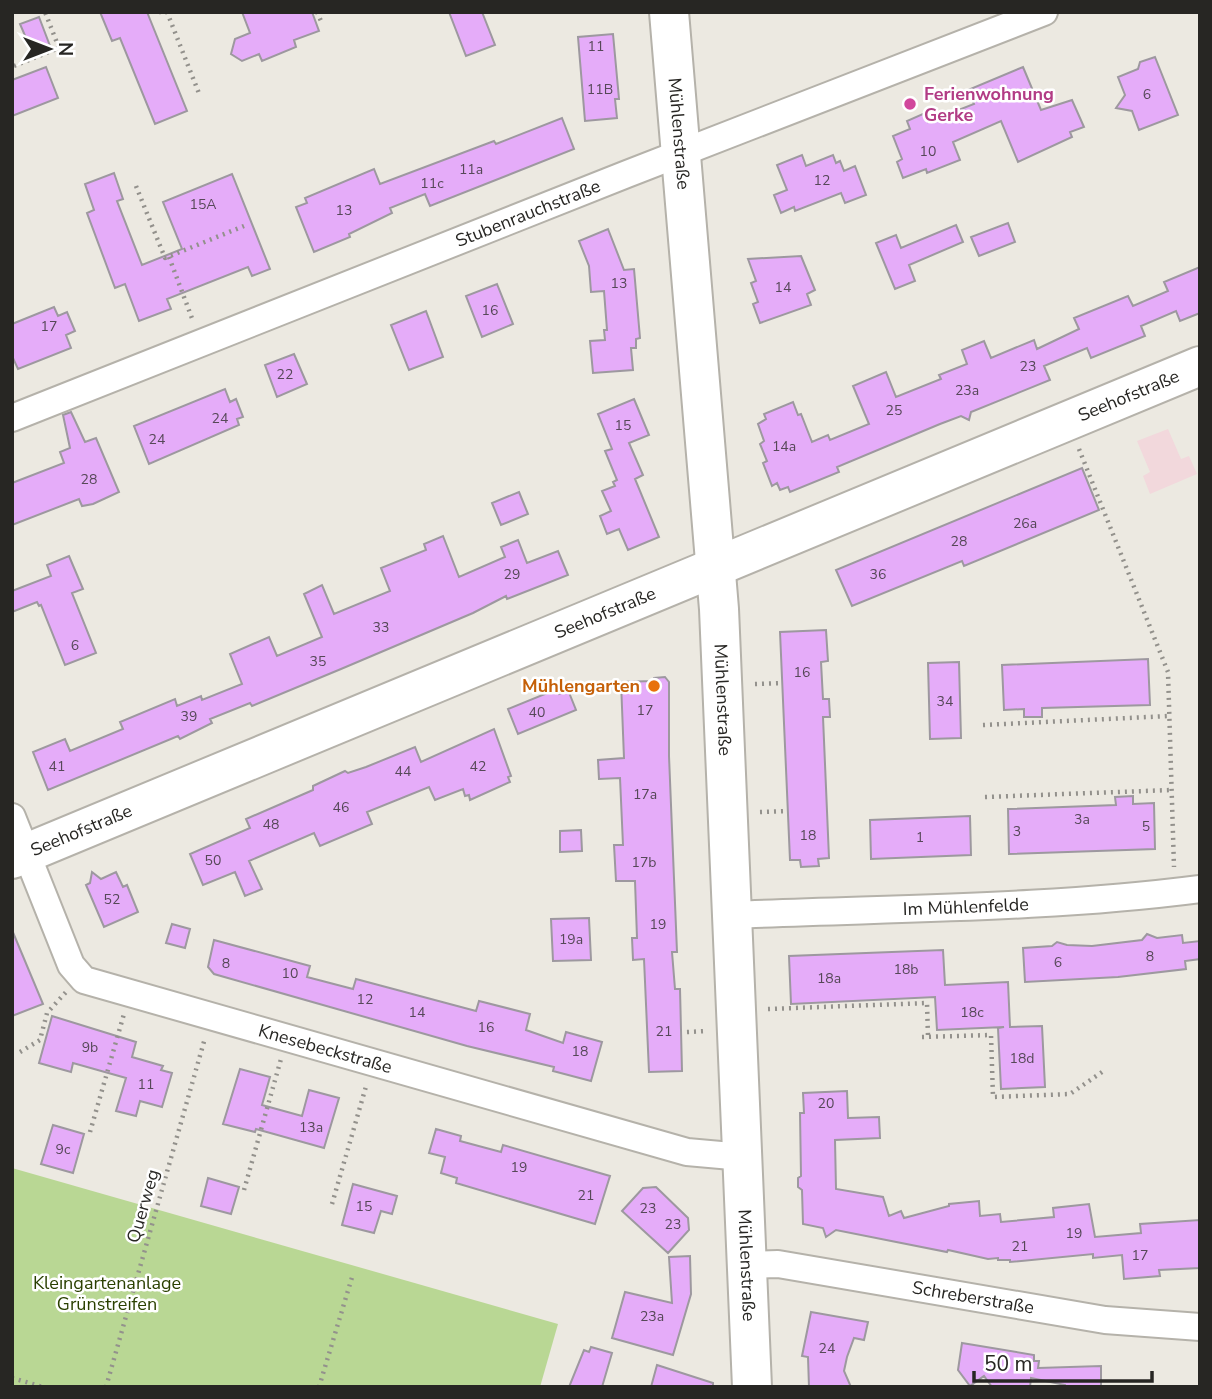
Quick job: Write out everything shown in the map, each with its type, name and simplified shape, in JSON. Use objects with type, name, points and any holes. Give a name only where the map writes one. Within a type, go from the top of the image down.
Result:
[{"type":"street","name":"Mühlenstraße","points":[[669,12],[716,567],[752,1387]]},
{"type":"street","name":"Stubenrauchstraße","points":[[12,418],[1044,12]]},
{"type":"street","name":"Seehofstraße","points":[[20,856],[1200,366]]},
{"type":"street","name":"Knesebeckstraße","points":[[12,817],[20,856],[71,965],[84,980],[687,1152],[743,1157]]},
{"type":"street","name":"Im Mühlenfelde","points":[[732,915],[881,911],[1069,901],[1200,889]]},
{"type":"street","name":"Schreberstraße","points":[[747,1265],[778,1264],[1105,1320],[1200,1327]]},
{"type":"path","points":[[14,66],[59,48],[45,12]]},
{"type":"path","points":[[163,12],[200,96]]},
{"type":"path","points":[[317,12],[321,21]]},
{"type":"path","points":[[136,186],[165,258],[244,226]]},
{"type":"path","points":[[169,257],[195,325]]},
{"type":"path","points":[[1076,441],[1167,672],[1174,874]]},
{"type":"path","points":[[754,684],[782,682]]},
{"type":"path","points":[[983,725],[1169,716]]},
{"type":"path","points":[[985,797],[1171,790]]},
{"type":"path","points":[[760,812],[788,811]]},
{"type":"path","points":[[20,1052],[40,1040],[47,1013],[66,991]]},
{"type":"path","points":[[768,1009],[927,1003],[928,1037]]},
{"type":"path","points":[[90,1132],[125,1010]]},
{"type":"path","points":[[687,1032],[706,1031]]},
{"type":"path","name":"Querweg","points":[[106,1387],[206,1034]]},
{"type":"path","points":[[922,1037],[990,1035],[993,1097],[1070,1094],[1105,1070]]},
{"type":"path","points":[[244,1190],[282,1055]]},
{"type":"path","points":[[332,1204],[368,1079]]},
{"type":"path","points":[[319,1387],[353,1274]]},
{"type":"path","points":[[12,1378],[43,1387]]},
{"type":"shaded area","points":[[1168,429],[1181,459],[1189,456],[1197,474],[1150,494],[1143,476],[1150,472],[1137,441]]},
{"type":"green space","name":"Kleingartenanlage Grünstreifen","points":[[12,1168],[558,1324],[540,1387],[12,1387]]},
{"type":"building","points":[[100,12],[147,12],[187,111],[155,124],[120,38],[112,41]]},
{"type":"building","points":[[242,12],[312,12],[319,31],[294,40],[296,47],[262,61],[259,54],[242,61],[231,54],[235,39],[250,33]]},
{"type":"building","points":[[449,12],[482,12],[495,45],[466,56]]},
{"type":"building","points":[[39,17],[50,46],[32,52],[20,24]]},
{"type":"building","points":[[613,34],[619,99],[615,99],[617,118],[585,121],[578,37]]},
{"type":"building","points":[[1155,57],[1178,115],[1139,130],[1132,111],[1116,108],[1125,95],[1118,77],[1138,69],[1140,62]]},
{"type":"building","points":[[46,67],[58,98],[12,116],[12,80]]},
{"type":"building","points":[[1023,67],[1041,110],[1072,100],[1084,127],[1070,132],[1072,137],[1018,162],[1001,121],[953,142],[960,160],[927,173],[926,169],[903,178],[897,162],[902,159],[893,136],[910,129],[907,121],[925,113],[928,122],[974,104],[968,90]]},
{"type":"building","points":[[562,118],[574,149],[430,206],[425,194],[390,208],[392,213],[349,234],[350,237],[314,252],[296,207],[307,203],[305,198],[374,169],[380,184]]},
{"type":"building","points":[[802,155],[806,166],[833,155],[836,163],[840,161],[844,171],[855,166],[866,195],[845,203],[841,193],[795,211],[794,207],[781,213],[774,195],[787,190],[777,165]]},
{"type":"building","points":[[114,173],[123,199],[117,201],[142,265],[182,249],[163,202],[232,174],[270,269],[252,276],[248,267],[167,299],[171,309],[139,321],[125,284],[115,288],[87,213],[94,210],[85,184]]},
{"type":"building","points":[[1008,223],[1015,242],[979,256],[971,237]]},
{"type":"building","points":[[956,225],[963,242],[909,265],[915,281],[895,289],[876,243],[896,235],[901,248]]},
{"type":"building","points":[[608,229],[624,270],[634,269],[640,338],[636,339],[636,348],[631,348],[633,370],[593,373],[590,341],[605,340],[604,330],[607,330],[604,291],[591,292],[589,266],[579,241]]},
{"type":"building","points":[[801,256],[815,290],[807,294],[811,305],[760,323],[753,304],[758,302],[751,283],[756,281],[748,259]]},
{"type":"building","points":[[1200,267],[1200,313],[1180,321],[1176,311],[1141,326],[1145,336],[1091,358],[1087,348],[1044,366],[1050,380],[971,412],[969,420],[961,416],[940,424],[837,467],[839,472],[790,492],[788,487],[780,490],[777,483],[772,486],[763,463],[767,461],[760,444],[764,441],[758,424],[766,419],[764,414],[793,402],[812,442],[828,435],[830,440],[869,424],[853,386],[886,372],[896,397],[941,379],[939,375],[967,364],[962,350],[984,341],[991,358],[1034,340],[1037,349],[1079,329],[1074,318],[1128,296],[1133,306],[1168,291],[1164,282]]},
{"type":"building","points":[[497,284],[513,324],[482,337],[466,296]]},
{"type":"building","points":[[54,307],[58,316],[67,312],[75,331],[66,335],[71,348],[18,369],[12,356],[12,324]]},
{"type":"building","points":[[426,311],[443,357],[409,370],[391,325]]},
{"type":"building","points":[[294,354],[307,384],[277,397],[265,365]]},
{"type":"building","points":[[225,389],[230,402],[236,399],[243,417],[237,419],[239,425],[149,464],[134,426]]},
{"type":"building","points":[[634,399],[649,435],[629,443],[643,475],[635,479],[659,537],[628,550],[619,529],[607,534],[600,516],[611,511],[602,491],[615,486],[613,482],[617,480],[605,451],[612,449],[598,414]]},
{"type":"building","points":[[71,412],[85,442],[96,438],[119,492],[82,506],[79,499],[12,525],[12,483],[64,463],[60,452],[70,448],[63,415]]},
{"type":"building","points":[[1082,468],[1099,510],[964,566],[962,561],[852,606],[836,570]]},
{"type":"building","points":[[519,492],[528,514],[501,525],[492,503]]},
{"type":"building","points":[[443,536],[459,577],[505,557],[501,547],[518,540],[527,563],[558,551],[568,575],[507,599],[506,596],[473,613],[252,706],[250,703],[210,719],[212,723],[180,739],[178,736],[48,790],[33,752],[65,739],[70,751],[123,729],[120,722],[175,699],[177,706],[201,696],[202,700],[242,684],[230,654],[269,637],[277,656],[322,637],[304,594],[322,585],[334,614],[390,591],[381,568],[426,550],[424,544]]},
{"type":"building","points":[[69,556],[83,589],[72,593],[96,653],[65,665],[41,605],[37,602],[12,612],[12,591],[51,576],[47,565]]},
{"type":"building","points":[[826,630],[828,661],[821,662],[823,699],[829,699],[830,717],[823,717],[829,858],[818,859],[819,866],[801,867],[800,860],[790,860],[780,632]]},
{"type":"building","points":[[1148,659],[1150,705],[1042,708],[1042,717],[1024,717],[1024,709],[1004,710],[1002,665]]},
{"type":"building","points":[[959,662],[961,738],[930,739],[928,663]]},
{"type":"building","points":[[665,677],[669,682],[669,756],[677,952],[672,952],[675,989],[680,989],[682,1071],[649,1072],[644,959],[633,960],[632,938],[637,938],[635,881],[616,881],[614,845],[623,845],[620,778],[599,779],[598,760],[624,758],[621,682],[652,681],[654,678]]},
{"type":"building","points":[[557,689],[559,694],[568,690],[576,710],[518,734],[508,709]]},
{"type":"building","points":[[494,729],[511,776],[508,777],[510,782],[470,800],[463,789],[435,800],[429,787],[367,812],[372,824],[320,846],[314,833],[249,861],[262,889],[245,896],[235,872],[203,885],[190,854],[250,828],[246,819],[313,790],[313,786],[345,771],[348,773],[366,767],[415,747],[421,762]]},
{"type":"building","points":[[1133,796],[1133,804],[1154,803],[1155,849],[1009,854],[1008,809],[1116,805],[1115,797]]},
{"type":"building","points":[[970,816],[971,855],[871,859],[870,820]]},
{"type":"building","points":[[581,830],[582,851],[560,852],[560,831]]},
{"type":"building","points":[[92,872],[101,879],[116,872],[123,887],[127,885],[138,912],[104,927],[86,885],[90,883]]},
{"type":"building","points":[[589,918],[591,960],[553,961],[551,919]]},
{"type":"building","points":[[172,924],[190,929],[185,948],[166,943]]},
{"type":"building","points":[[12,930],[43,1004],[12,1016]]},
{"type":"building","points":[[1147,934],[1157,938],[1182,935],[1183,943],[1200,941],[1200,959],[1185,961],[1186,969],[1118,977],[1025,982],[1023,948],[1052,946],[1057,942],[1092,946],[1142,940]]},
{"type":"building","points":[[214,940],[310,966],[307,977],[353,989],[356,979],[476,1011],[479,1001],[530,1014],[526,1030],[563,1043],[566,1032],[602,1042],[591,1081],[553,1071],[554,1067],[467,1046],[214,974],[208,967]]},
{"type":"building","points":[[943,950],[945,985],[1008,982],[1010,1027],[1042,1026],[1045,1087],[1001,1089],[998,1028],[1004,1027],[937,1030],[935,997],[791,1004],[789,956]]},
{"type":"building","points":[[52,1016],[136,1042],[132,1057],[163,1066],[161,1070],[172,1073],[162,1107],[140,1101],[136,1116],[116,1111],[126,1078],[73,1063],[71,1072],[39,1063]]},
{"type":"building","points":[[240,1069],[270,1077],[262,1105],[302,1116],[309,1090],[339,1098],[324,1148],[256,1129],[255,1132],[223,1124]]},
{"type":"building","points":[[847,1091],[848,1118],[879,1117],[880,1138],[835,1140],[836,1189],[883,1197],[889,1216],[901,1211],[904,1218],[949,1204],[979,1201],[980,1216],[1000,1214],[1001,1222],[1054,1217],[1053,1208],[1089,1204],[1095,1237],[1141,1233],[1140,1224],[1200,1220],[1200,1268],[1159,1270],[1160,1276],[1124,1279],[1122,1255],[1093,1258],[1093,1254],[1010,1262],[836,1230],[826,1237],[823,1228],[803,1224],[802,1190],[798,1187],[798,1178],[801,1176],[800,1113],[804,1113],[803,1093]]},
{"type":"building","points":[[53,1125],[84,1134],[73,1173],[41,1164]]},
{"type":"building","points":[[436,1129],[461,1136],[460,1141],[501,1152],[503,1145],[610,1176],[595,1224],[456,1183],[457,1178],[441,1173],[445,1157],[429,1153]]},
{"type":"building","points":[[208,1178],[239,1187],[231,1214],[201,1206]]},
{"type":"building","points":[[353,1184],[397,1196],[392,1214],[381,1211],[374,1233],[342,1225]]},
{"type":"building","points":[[656,1187],[688,1218],[689,1230],[668,1253],[622,1211],[643,1188]]},
{"type":"building","points":[[690,1256],[691,1294],[673,1355],[612,1338],[625,1292],[672,1303],[669,1257]]},
{"type":"building","points":[[811,1312],[868,1322],[864,1340],[854,1338],[847,1357],[844,1371],[851,1387],[809,1387],[808,1357],[802,1356]]},
{"type":"building","points":[[962,1343],[1034,1355],[1034,1361],[1039,1361],[1038,1368],[1101,1366],[1101,1387],[1065,1387],[1031,1378],[1030,1387],[992,1387],[984,1376],[970,1386],[958,1370]]},
{"type":"building","points":[[591,1347],[612,1353],[602,1387],[569,1387],[584,1350],[589,1352]]},
{"type":"building","points":[[657,1365],[713,1383],[713,1387],[651,1387]]},
{"type":"place","name":"Ferienwohnung Gerke","points":[[910,104]]},
{"type":"place","name":"Mühlengarten","points":[[654,686]]}]
